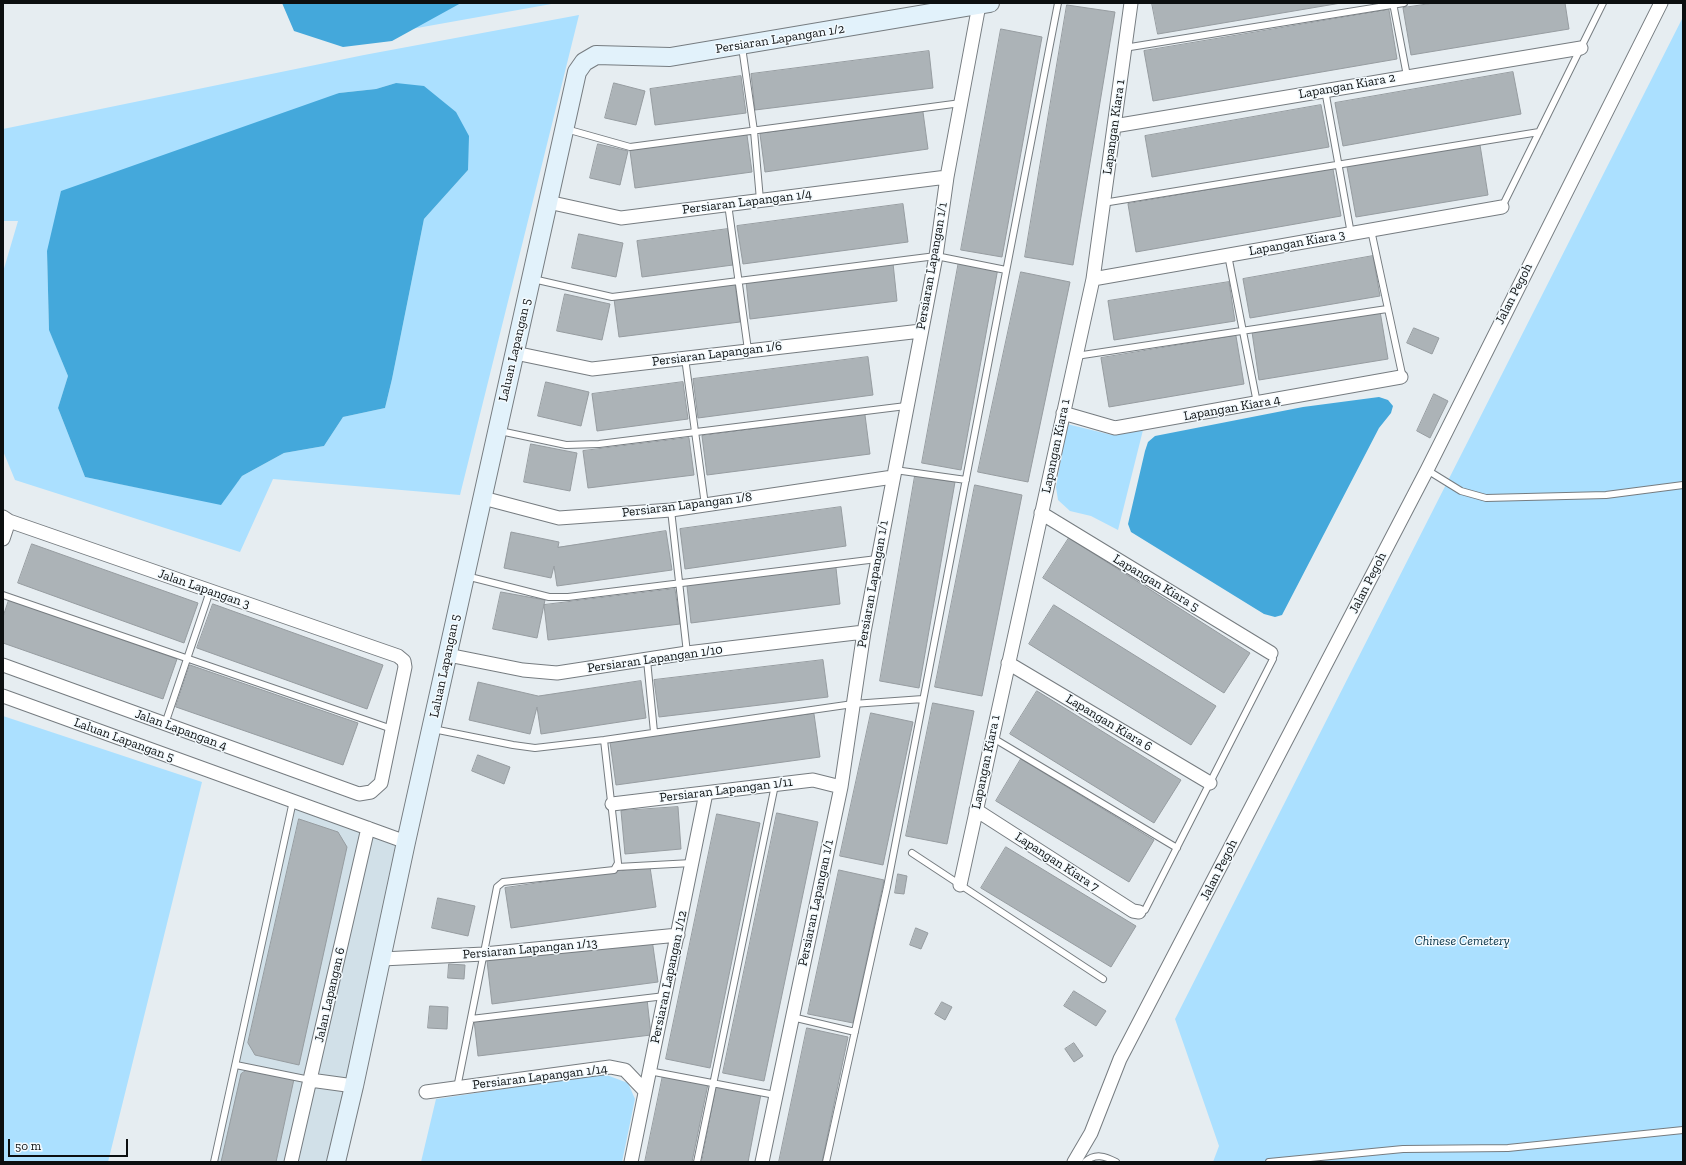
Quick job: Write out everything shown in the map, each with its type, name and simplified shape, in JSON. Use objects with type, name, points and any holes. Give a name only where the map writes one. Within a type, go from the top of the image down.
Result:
[{"type":"street","name":"Lapangan Kiara 1","points":[[960,885],[1092,279],[1131,3]]},
{"type":"street","name":"Jalan Pegoh","points":[[1074,1162],[1091,1133],[1120,1060],[1427,470],[1661,3]]},
{"type":"street","name":"Persiaran Lapangan 1/2","points":[[577,72],[584,62],[596,55],[670,56],[984,4]]},
{"type":"street","name":"Persiaran Lapangan 1/1","points":[[762,1162],[791,1017],[841,787],[864,632],[893,473],[936,256],[947,177],[961,103],[984,4]]},
{"type":"street","name":"Lapangan Kiara 2","points":[[1114,126],[1581,48]]},
{"type":"street","name":"Laluan Lapangan 5","points":[[3,696],[406,842],[577,72]]},
{"type":"street","name":"Persiaran Lapangan 1/4","points":[[548,202],[621,218],[947,177]]},
{"type":"street","name":"Lapangan Kiara 3","points":[[1092,279],[1502,207]]},
{"type":"street","name":"Persiaran Lapangan 1/6","points":[[515,353],[592,368],[921,331]]},
{"type":"street","name":"Lapangan Kiara 4","points":[[1063,413],[1115,428],[1401,377]]},
{"type":"street","name":"Persiaran Lapangan 1/8","points":[[482,498],[559,518],[672,510],[893,473]]},
{"type":"street","name":"Lapangan Kiara 5","points":[[1041,513],[1271,653]]},
{"type":"street","points":[[3,539],[6,519]]},
{"type":"street","name":"Jalan Lapangan 3","points":[[6,519],[398,656],[404,661],[405,667],[392,729]]},
{"type":"street","name":"Persiaran Lapangan 1/10","points":[[448,654],[523,670],[557,673],[687,654],[864,632]]},
{"type":"street","name":"Lapangan Kiara 6","points":[[1008,662],[1210,783]]},
{"type":"street","name":"Jalan Lapangan 4","points":[[3,665],[359,794],[371,792],[381,783],[392,729]]},
{"type":"street","name":"Persiaran Lapangan 1/11","points":[[612,804],[813,780],[841,787]]},
{"type":"street","name":"Persiaran Lapangan 1/12","points":[[631,1162],[706,793]]},
{"type":"street","name":"Lapangan Kiara 7","points":[[976,810],[1133,910],[1139,912]]},
{"type":"street","name":"Jalan Lapangan 6","points":[[291,1162],[368,828]]},
{"type":"street","points":[[336,1162],[382,959],[406,842]]},
{"type":"street","name":"Persiaran Lapangan 1/13","points":[[382,959],[484,954],[678,935]]},
{"type":"street","name":"Persiaran Lapangan 1/14","points":[[426,1092],[610,1067],[625,1070],[645,1091]]},
{"type":"street","points":[[310,1080],[354,1086]]},
{"type":"lane","points":[[826,1162],[887,887],[1058,3]]},
{"type":"lane","points":[[1124,48],[1404,3]]},
{"type":"lane","points":[[1502,207],[1603,3]]},
{"type":"lane","points":[[1394,4],[1407,76]]},
{"type":"lane","points":[[742,45],[754,131],[760,200]]},
{"type":"lane","points":[[1325,90],[1351,234]]},
{"type":"lane","points":[[565,129],[630,147],[961,103]]},
{"type":"lane","points":[[1103,203],[1338,166],[1539,132]]},
{"type":"lane","points":[[728,204],[748,350]]},
{"type":"lane","points":[[1371,230],[1402,374],[1401,377]]},
{"type":"lane","points":[[1228,255],[1257,403]]},
{"type":"lane","points":[[531,278],[612,297],[936,256],[1006,270]]},
{"type":"lane","points":[[1075,356],[1387,309]]},
{"type":"lane","points":[[684,358],[705,504]]},
{"type":"lane","points":[[498,430],[566,445],[599,444],[906,406]]},
{"type":"lane","points":[[1427,470],[1460,491],[1486,498],[1606,495],[1683,485]]},
{"type":"lane","points":[[893,473],[966,480]]},
{"type":"lane","points":[[672,510],[687,654]]},
{"type":"lane","points":[[465,576],[549,597],[568,597],[878,559]]},
{"type":"lane","points":[[165,724],[210,591]]},
{"type":"lane","points":[[3,595],[392,729]]},
{"type":"lane","points":[[1139,912],[1145,910],[1177,848],[1273,659],[1271,653]]},
{"type":"lane","points":[[647,660],[654,732]]},
{"type":"lane","points":[[431,729],[535,748],[604,740],[853,704],[923,699]]},
{"type":"lane","points":[[992,737],[1177,848]]},
{"type":"lane","points":[[604,740],[612,804],[618,863],[617,867]]},
{"type":"lane","points":[[697,1162],[775,785]]},
{"type":"lane","points":[[214,1162],[293,801]]},
{"type":"lane","points":[[912,853],[1103,979]]},
{"type":"lane","points":[[457,1088],[497,887],[502,882],[614,870],[617,867],[692,863]]},
{"type":"lane","points":[[471,1019],[665,996]]},
{"type":"lane","points":[[791,1017],[855,1032]]},
{"type":"lane","points":[[236,1064],[310,1080]]},
{"type":"lane","points":[[649,1071],[775,1095]]},
{"type":"lane","points":[[1269,1162],[1404,1149],[1508,1148],[1683,1130]]},
{"type":"lane","points":[[1085,1162],[1093,1156],[1105,1156],[1116,1162]]},
{"type":"shaded area","points":[[282,3],[461,3],[392,41],[343,47],[294,31]]},
{"type":"shaded area","points":[[396,83],[424,86],[456,112],[469,136],[468,170],[424,219],[385,408],[343,417],[324,446],[284,453],[242,476],[221,505],[85,477],[58,408],[68,376],[49,330],[47,251],[61,191],[339,93],[376,89]]},
{"type":"shaded area","points":[[1379,397],[1388,400],[1393,406],[1391,413],[1379,428],[1282,615],[1275,617],[1264,614],[1131,532],[1128,524],[1145,451],[1148,442],[1155,436],[1303,407]]},
{"type":"shaded area","points":[[292,805],[404,841],[340,1162],[213,1162]]},
{"type":"green space","points":[[312,3],[557,3],[361,38]]},
{"type":"green space","points":[[579,15],[460,495],[273,479],[240,552],[15,480],[3,451],[3,272],[18,221],[3,221],[3,129],[364,55]],"holes":[[[396,83],[468,170],[424,219],[385,408],[343,417],[324,446],[284,453],[242,476],[220,504],[85,477],[58,408],[68,376],[49,329],[47,251],[339,93],[376,89]]]},
{"type":"green space","name":"Chinese Cemetery","points":[[1683,17],[1683,1162],[1213,1162],[1219,1146],[1175,1019]]},
{"type":"green space","points":[[1067,424],[1112,435],[1143,430],[1118,530],[1091,516],[1070,511],[1058,500],[1056,487]]},
{"type":"green space","points":[[3,716],[202,782],[108,1162],[3,1162]]},
{"type":"green space","points":[[604,1074],[628,1083],[635,1099],[622,1162],[421,1162],[436,1099]]},
{"type":"building","points":[[1152,3],[1341,3],[1158,34]]},
{"type":"building","points":[[1434,3],[1565,3],[1569,29],[1411,55],[1403,8]]},
{"type":"building","points":[[1067,5],[1115,12],[1073,265],[1025,257]]},
{"type":"building","points":[[1389,10],[1397,59],[1153,101],[1144,51]]},
{"type":"building","points":[[1001,29],[1042,37],[1002,257],[961,250]]},
{"type":"building","points":[[929,51],[933,88],[755,110],[751,74]]},
{"type":"building","points":[[1513,72],[1521,114],[1343,146],[1335,103]]},
{"type":"building","points":[[741,76],[746,113],[655,125],[650,89]]},
{"type":"building","points":[[614,83],[645,91],[636,125],[605,118]]},
{"type":"building","points":[[1321,105],[1329,147],[1152,177],[1145,136]]},
{"type":"building","points":[[923,112],[928,149],[765,172],[760,134]]},
{"type":"building","points":[[747,135],[752,172],[635,188],[630,151]]},
{"type":"building","points":[[598,144],[628,151],[620,185],[590,178]]},
{"type":"building","points":[[1480,145],[1488,195],[1356,217],[1347,167]]},
{"type":"building","points":[[1333,169],[1341,216],[1136,252],[1128,204]]},
{"type":"building","points":[[903,204],[908,242],[743,264],[737,226]]},
{"type":"building","points":[[728,229],[733,265],[642,277],[637,241]]},
{"type":"building","points":[[579,234],[623,243],[616,277],[572,268]]},
{"type":"building","points":[[1373,256],[1380,296],[1250,318],[1243,279]]},
{"type":"building","points":[[959,261],[998,268],[961,470],[922,463]]},
{"type":"building","points":[[893,263],[897,301],[750,319],[746,281]]},
{"type":"building","points":[[1021,272],[1070,282],[1028,482],[978,472]]},
{"type":"building","points":[[1229,282],[1235,321],[1114,340],[1108,301]]},
{"type":"building","points":[[735,284],[740,322],[619,337],[614,299]]},
{"type":"building","points":[[565,294],[610,304],[602,340],[557,331]]},
{"type":"building","points":[[1380,311],[1388,359],[1259,380],[1252,332]]},
{"type":"building","points":[[1414,328],[1439,338],[1432,354],[1407,343]]},
{"type":"building","points":[[1236,336],[1244,384],[1109,407],[1101,358]]},
{"type":"building","points":[[868,357],[873,395],[698,418],[693,379]]},
{"type":"building","points":[[546,382],[589,392],[581,426],[538,416]]},
{"type":"building","points":[[683,382],[688,419],[597,431],[592,394]]},
{"type":"building","points":[[1434,394],[1448,401],[1430,438],[1417,431]]},
{"type":"building","points":[[865,415],[870,454],[707,475],[702,436]]},
{"type":"building","points":[[689,438],[694,475],[588,488],[583,451]]},
{"type":"building","points":[[531,444],[577,453],[570,491],[524,482]]},
{"type":"building","points":[[915,476],[955,482],[919,688],[880,681]]},
{"type":"building","points":[[975,485],[1022,495],[982,696],[935,687]]},
{"type":"building","points":[[841,507],[846,546],[685,569],[680,529]]},
{"type":"building","points":[[666,531],[672,570],[557,586],[554,566],[551,578],[504,568],[511,532],[559,542],[558,547]]},
{"type":"building","points":[[1069,538],[1250,653],[1224,693],[1043,578]]},
{"type":"building","points":[[32,544],[198,603],[184,643],[18,583]]},
{"type":"building","points":[[836,568],[840,604],[691,623],[687,586]]},
{"type":"building","points":[[675,589],[680,624],[548,640],[544,605]]},
{"type":"building","points":[[501,592],[545,600],[537,638],[493,629]]},
{"type":"building","points":[[9,600],[177,659],[163,699],[3,643],[3,617]]},
{"type":"building","points":[[213,604],[383,665],[367,709],[197,648]]},
{"type":"building","points":[[1054,605],[1216,706],[1191,745],[1029,644]]},
{"type":"building","points":[[823,660],[828,697],[659,717],[654,680]]},
{"type":"building","points":[[190,665],[358,723],[343,765],[176,707]]},
{"type":"building","points":[[641,681],[646,718],[541,734],[537,707],[530,734],[469,720],[478,682],[538,696]]},
{"type":"building","points":[[1037,691],[1181,780],[1154,823],[1010,734]]},
{"type":"building","points":[[933,703],[974,711],[947,844],[906,836]]},
{"type":"building","points":[[871,713],[913,722],[883,865],[840,856]]},
{"type":"building","points":[[814,714],[820,757],[616,785],[610,742]]},
{"type":"building","points":[[478,755],[510,767],[504,784],[472,771]]},
{"type":"building","points":[[1021,759],[1154,840],[1129,882],[996,801]]},
{"type":"building","points":[[678,807],[681,849],[625,854],[621,811]]},
{"type":"building","points":[[777,813],[818,822],[764,1081],[723,1073]]},
{"type":"building","points":[[717,814],[760,823],[710,1068],[666,1059]]},
{"type":"building","points":[[299,819],[338,832],[347,847],[299,1065],[255,1055],[248,1043]]},
{"type":"building","points":[[1006,847],[1136,926],[1111,967],[981,888]]},
{"type":"building","points":[[650,867],[656,907],[511,928],[505,888]]},
{"type":"building","points":[[839,870],[884,880],[853,1023],[808,1014]]},
{"type":"building","points":[[898,874],[907,876],[904,894],[895,893]]},
{"type":"building","points":[[438,898],[475,906],[468,936],[432,928]]},
{"type":"building","points":[[916,928],[928,933],[921,949],[910,945]]},
{"type":"building","points":[[652,939],[658,982],[492,1004],[487,961]]},
{"type":"building","points":[[449,964],[465,965],[464,979],[448,978]]},
{"type":"building","points":[[1074,991],[1106,1011],[1096,1026],[1064,1006]]},
{"type":"building","points":[[647,999],[651,1035],[478,1056],[474,1020]]},
{"type":"building","points":[[942,1002],[952,1007],[945,1020],[935,1014]]},
{"type":"building","points":[[430,1006],[448,1007],[447,1029],[428,1028]]},
{"type":"building","points":[[807,1028],[848,1037],[822,1162],[779,1162]]},
{"type":"building","points":[[1074,1043],[1083,1056],[1074,1062],[1065,1049]]},
{"type":"building","points":[[250,1068],[294,1079],[276,1162],[221,1162],[241,1074]]},
{"type":"building","points":[[663,1075],[708,1084],[692,1162],[645,1162]]},
{"type":"building","points":[[717,1085],[761,1094],[748,1162],[702,1162]]}]
